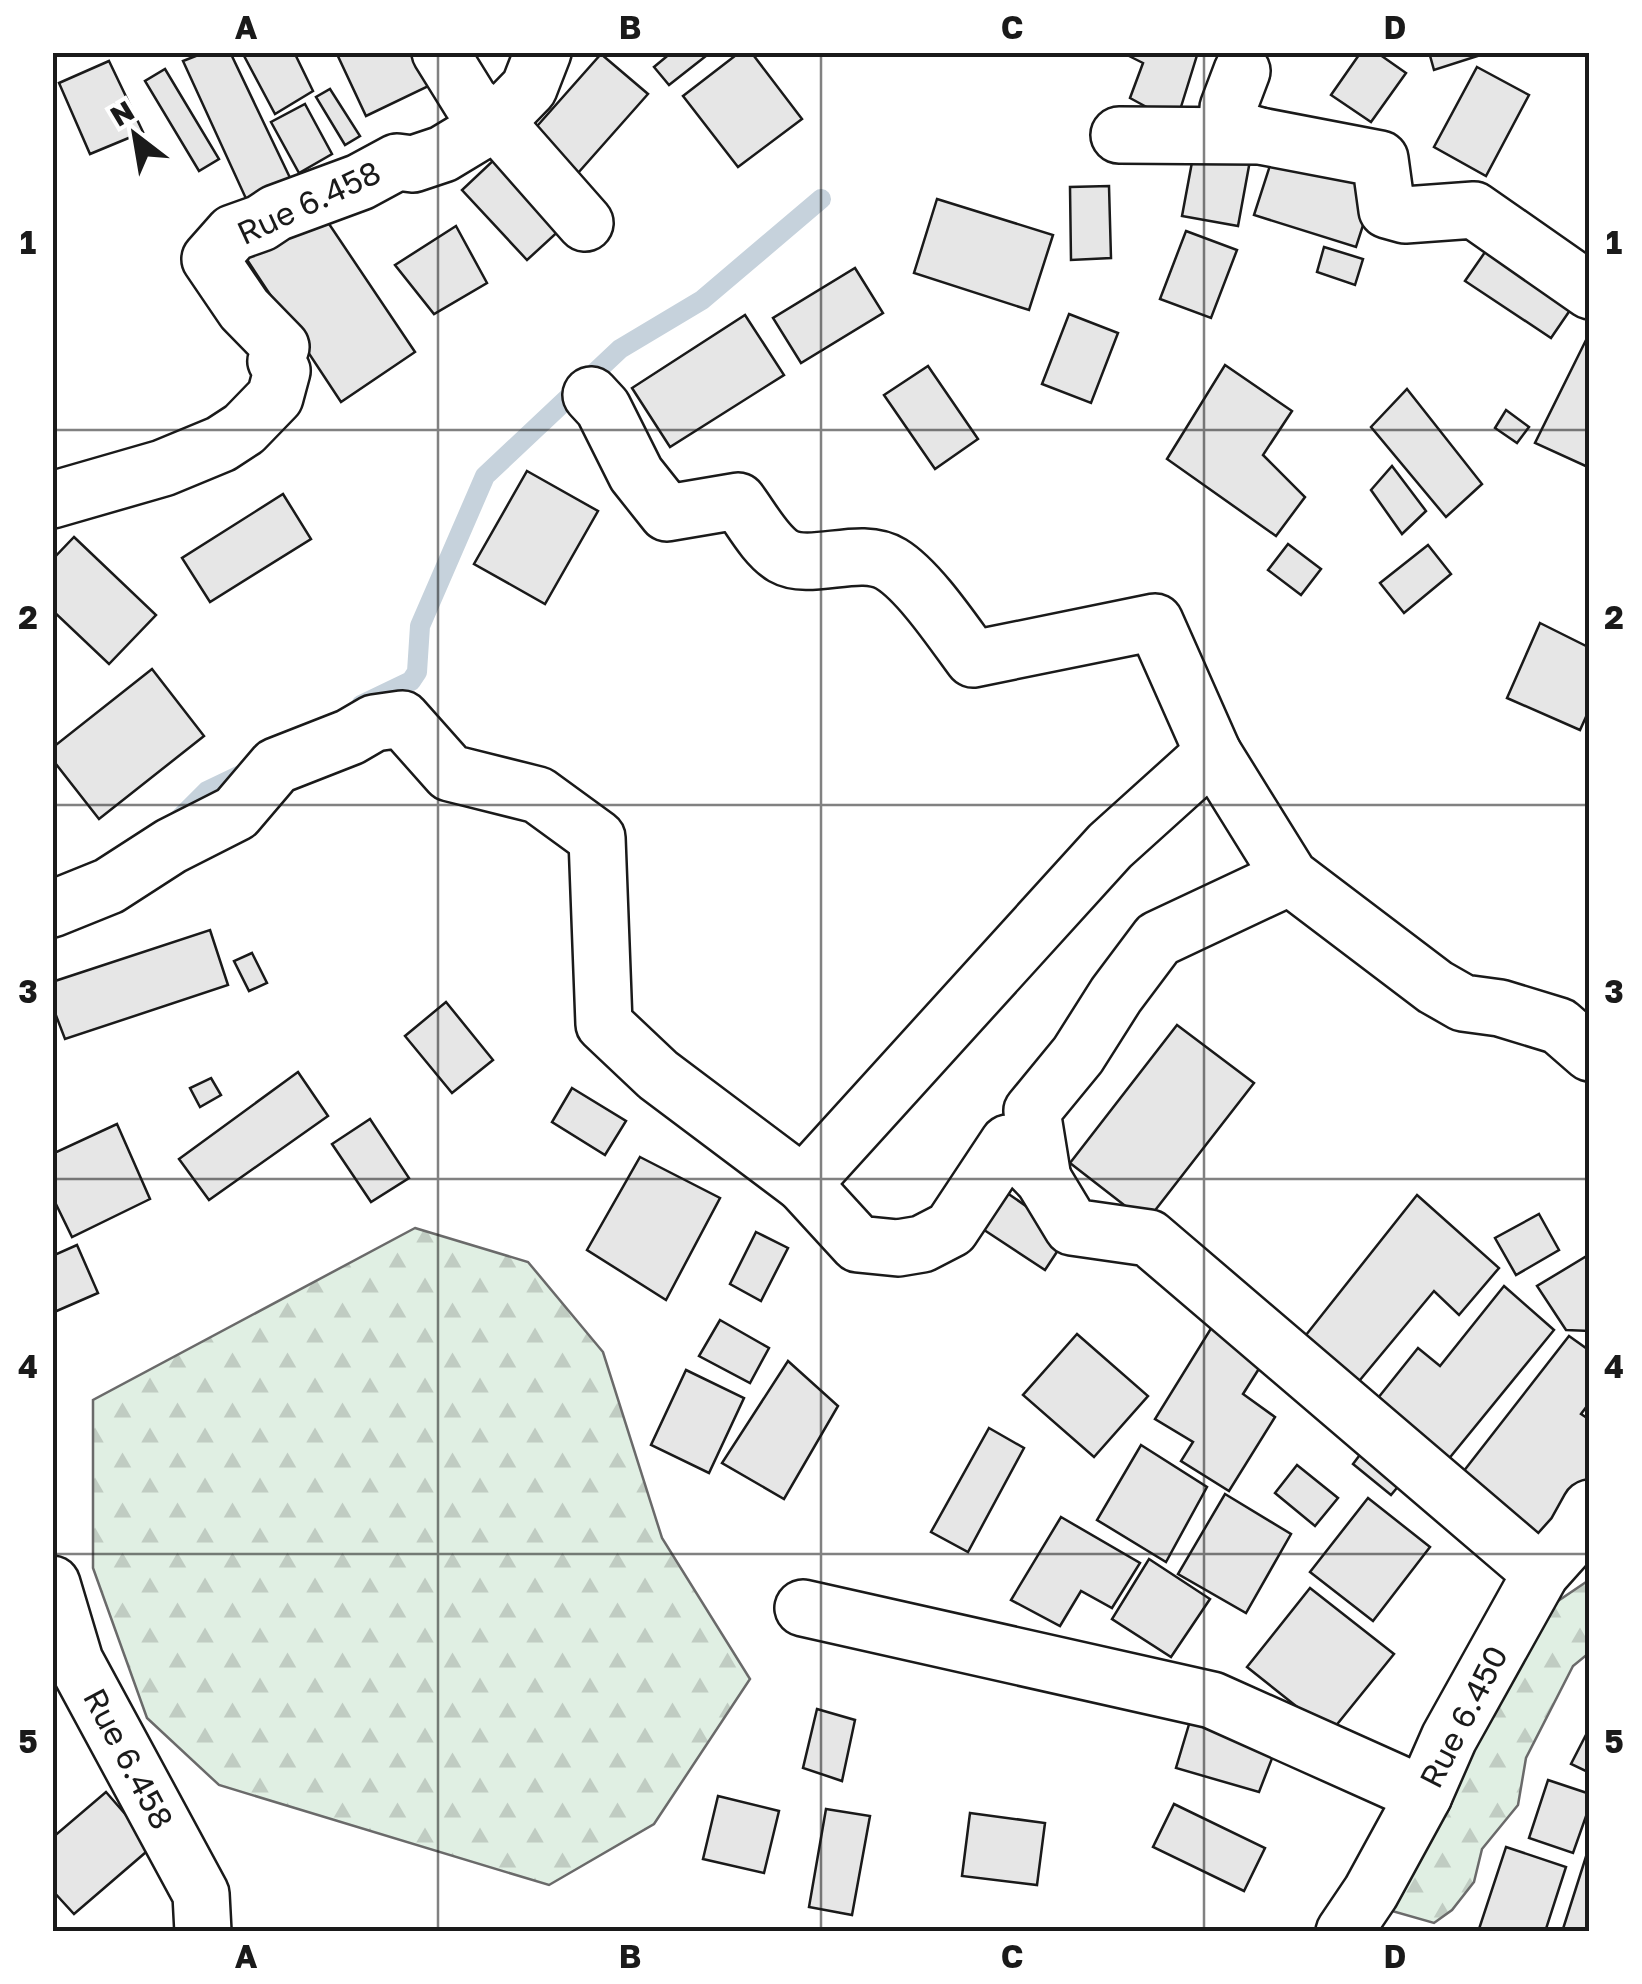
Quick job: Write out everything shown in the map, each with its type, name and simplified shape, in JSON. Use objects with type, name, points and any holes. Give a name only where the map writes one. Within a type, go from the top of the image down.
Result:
[{"type":"street","points":[[440,52],[472,102],[496,122],[585,223]]},
{"type":"street","name":"Rue 6.458","points":[[52,500],[164,468],[221,444],[244,429],[275,397],[282,371],[276,361],[280,347],[244,309],[210,259],[233,233],[302,201],[360,182],[396,162],[413,164],[443,154],[496,122],[529,88],[543,52]]},
{"type":"street","points":[[1242,71],[1228,108],[1233,128],[1380,159],[1388,210],[1405,216],[1474,210],[1590,291]]},
{"type":"street","points":[[1120,135],[1260,136]]},
{"type":"street","points":[[591,395],[603,408],[636,474],[667,512],[738,502],[788,559],[846,557],[892,564],[929,602],[973,659],[1156,622],[1212,752],[1290,877],[1435,987],[1463,1003],[1500,1008],[1559,1026],[1590,1054]]},
{"type":"street","points":[[52,909],[109,886],[172,846],[236,814],[276,766],[350,737],[374,723],[402,719],[450,773],[538,795],[597,838],[604,1024],[658,1075],[803,1184],[858,1244],[898,1248],[922,1244],[951,1230],[1008,1143],[1043,1180],[1072,1227],[1149,1238],[1574,1540]]},
{"type":"street","points":[[803,1184],[1110,846],[1212,752]]},
{"type":"street","points":[[1043,1180],[1032,1112],[1078,1055],[1158,939],[1290,877]]},
{"type":"street","name":"Rue 6.450","points":[[1344,1932],[1372,1892],[1449,1738],[1574,1540]]},
{"type":"street","name":"Rue 6.458","points":[[52,1584],[75,1660],[201,1894],[203,1932]]},
{"type":"street","points":[[803,1608],[1212,1700],[1424,1794]]},
{"type":"green space","points":[[415,1228],[528,1262],[603,1352],[662,1538],[750,1679],[654,1824],[549,1885],[219,1785],[147,1718],[93,1568],[93,1400]]},
{"type":"green space","points":[[1589,1580],[1589,1653],[1573,1666],[1526,1758],[1518,1805],[1482,1849],[1474,1882],[1452,1910],[1434,1923],[1392,1911],[1383,1889],[1485,1697],[1558,1601]]},
{"type":"building","points":[[206,52],[230,52],[293,184],[248,203],[183,61]]},
{"type":"building","points":[[242,52],[294,52],[313,91],[275,114]]},
{"type":"building","points":[[336,52],[423,52],[437,82],[366,116]]},
{"type":"building","points":[[672,52],[711,52],[669,85],[654,67]]},
{"type":"building","points":[[740,52],[751,52],[802,119],[738,167],[683,96]]},
{"type":"building","points":[[1121,52],[1198,52],[1176,123],[1130,98],[1143,63]]},
{"type":"building","points":[[1361,52],[1376,52],[1406,73],[1371,122],[1331,95]]},
{"type":"building","points":[[1429,52],[1490,52],[1434,70]]},
{"type":"building","points":[[601,54],[648,94],[570,182],[523,142]]},
{"type":"building","points":[[109,61],[143,132],[90,154],[59,83]]},
{"type":"building","points":[[1477,67],[1529,95],[1486,176],[1434,147]]},
{"type":"building","points":[[165,69],[219,159],[199,171],[145,81]]},
{"type":"building","points":[[330,89],[360,136],[345,145],[316,97]]},
{"type":"building","points":[[305,104],[332,154],[299,173],[271,122]]},
{"type":"building","points":[[1195,146],[1251,155],[1238,226],[1182,216]]},
{"type":"building","points":[[1275,150],[1377,182],[1356,247],[1254,215]]},
{"type":"building","points":[[497,157],[563,227],[527,260],[462,190]]},
{"type":"building","points":[[1109,186],[1111,258],[1071,260],[1070,187]]},
{"type":"building","points":[[937,199],[1053,235],[1029,310],[914,273]]},
{"type":"building","points":[[317,206],[415,352],[341,402],[244,255]]},
{"type":"building","points":[[456,226],[487,283],[434,314],[395,265]]},
{"type":"building","points":[[1186,231],[1237,250],[1211,318],[1160,299]]},
{"type":"building","points":[[1492,242],[1577,300],[1551,338],[1465,281]]},
{"type":"building","points":[[1324,247],[1363,259],[1355,285],[1317,272]]},
{"type":"building","points":[[855,268],[883,313],[801,363],[773,318]]},
{"type":"building","points":[[1069,314],[1118,333],[1091,403],[1042,384]]},
{"type":"building","points":[[745,315],[784,375],[670,447],[632,388]]},
{"type":"building","points":[[1590,332],[1590,468],[1535,443]]},
{"type":"building","points":[[1225,365],[1292,411],[1263,455],[1305,497],[1276,536],[1167,459]]},
{"type":"building","points":[[928,366],[978,439],[935,469],[884,395]]},
{"type":"building","points":[[1407,389],[1482,484],[1446,517],[1371,427]]},
{"type":"building","points":[[1506,410],[1529,427],[1517,443],[1495,428]]},
{"type":"building","points":[[1392,466],[1426,511],[1402,534],[1371,490]]},
{"type":"building","points":[[527,471],[598,511],[545,604],[474,564]]},
{"type":"building","points":[[283,494],[311,539],[210,602],[182,558]]},
{"type":"building","points":[[74,537],[156,615],[109,664],[52,610],[52,560]]},
{"type":"building","points":[[1288,544],[1321,569],[1301,595],[1268,570]]},
{"type":"building","points":[[1428,545],[1451,574],[1404,613],[1380,583]]},
{"type":"building","points":[[1540,623],[1590,648],[1590,708],[1580,730],[1507,698]]},
{"type":"building","points":[[152,669],[204,736],[99,819],[52,759],[52,748]]},
{"type":"building","points":[[210,930],[228,985],[65,1039],[52,1005],[52,982]]},
{"type":"building","points":[[252,953],[267,983],[249,991],[234,961]]},
{"type":"building","points":[[446,1002],[493,1060],[452,1093],[405,1036]]},
{"type":"building","points":[[1177,1025],[1254,1083],[1146,1222],[1070,1163]]},
{"type":"building","points":[[298,1072],[328,1116],[209,1200],[179,1159]]},
{"type":"building","points":[[211,1078],[221,1095],[200,1107],[190,1088]]},
{"type":"building","points":[[572,1088],[626,1121],[605,1155],[552,1122]]},
{"type":"building","points":[[370,1119],[409,1178],[371,1202],[332,1144]]},
{"type":"building","points":[[117,1124],[150,1199],[72,1237],[52,1196],[52,1154]]},
{"type":"building","points":[[640,1157],[720,1198],[666,1300],[587,1250]]},
{"type":"building","points":[[997,1186],[1068,1235],[1045,1270],[972,1222]]},
{"type":"building","points":[[1417,1195],[1499,1268],[1459,1315],[1434,1291],[1355,1386],[1302,1340]]},
{"type":"building","points":[[1539,1214],[1559,1250],[1516,1275],[1495,1238]]},
{"type":"building","points":[[756,1232],[788,1248],[761,1301],[730,1284]]},
{"type":"building","points":[[77,1245],[98,1293],[52,1313],[52,1256]]},
{"type":"building","points":[[1590,1254],[1590,1331],[1566,1330],[1537,1286]]},
{"type":"building","points":[[1504,1286],[1554,1330],[1447,1461],[1374,1403],[1418,1348],[1440,1366]]},
{"type":"building","points":[[720,1320],[769,1348],[750,1383],[699,1356]]},
{"type":"building","points":[[1215,1322],[1267,1356],[1243,1394],[1275,1417],[1229,1491],[1181,1461],[1193,1442],[1155,1419]]},
{"type":"building","points":[[1077,1334],[1148,1396],[1094,1457],[1023,1395]]},
{"type":"building","points":[[1569,1336],[1590,1351],[1590,1402],[1581,1414],[1590,1420],[1590,1491],[1544,1549],[1456,1481]]},
{"type":"building","points":[[788,1361],[838,1406],[784,1499],[722,1463]]},
{"type":"building","points":[[686,1370],[744,1398],[709,1473],[651,1445]]},
{"type":"building","points":[[989,1428],[1024,1448],[968,1552],[931,1532]]},
{"type":"building","points":[[1141,1445],[1207,1487],[1166,1562],[1097,1520]]},
{"type":"building","points":[[1362,1452],[1401,1483],[1391,1495],[1353,1464]]},
{"type":"building","points":[[1297,1465],[1338,1498],[1315,1526],[1275,1493]]},
{"type":"building","points":[[1225,1494],[1291,1534],[1246,1613],[1178,1574]]},
{"type":"building","points":[[1368,1498],[1430,1547],[1373,1621],[1310,1572]]},
{"type":"building","points":[[1061,1517],[1140,1563],[1112,1608],[1081,1591],[1060,1626],[1011,1600]]},
{"type":"building","points":[[1149,1559],[1210,1599],[1171,1657],[1112,1619]]},
{"type":"building","points":[[1310,1588],[1394,1654],[1330,1733],[1247,1667]]},
{"type":"building","points":[[817,1709],[855,1720],[842,1781],[803,1768]]},
{"type":"building","points":[[1190,1721],[1276,1748],[1259,1792],[1176,1768]]},
{"type":"building","points":[[1590,1727],[1590,1773],[1571,1764]]},
{"type":"building","points":[[1548,1780],[1590,1794],[1590,1805],[1573,1853],[1529,1838]]},
{"type":"building","points":[[106,1792],[153,1846],[74,1914],[52,1890],[52,1838]]},
{"type":"building","points":[[718,1796],[779,1811],[764,1873],[703,1859]]},
{"type":"building","points":[[1174,1804],[1265,1848],[1244,1891],[1153,1847]]},
{"type":"building","points":[[826,1809],[870,1816],[852,1915],[809,1907]]},
{"type":"building","points":[[970,1813],[1045,1823],[1037,1885],[962,1876]]},
{"type":"building","points":[[1590,1844],[1590,1932],[1562,1932]]},
{"type":"building","points":[[1506,1847],[1566,1867],[1545,1932],[1478,1932]]},
{"type":"waterway","points":[[361,705],[411,681],[417,672],[420,626],[485,476],[620,349],[702,300],[821,199]]},
{"type":"waterway","points":[[177,821],[207,791],[251,770]]}]
